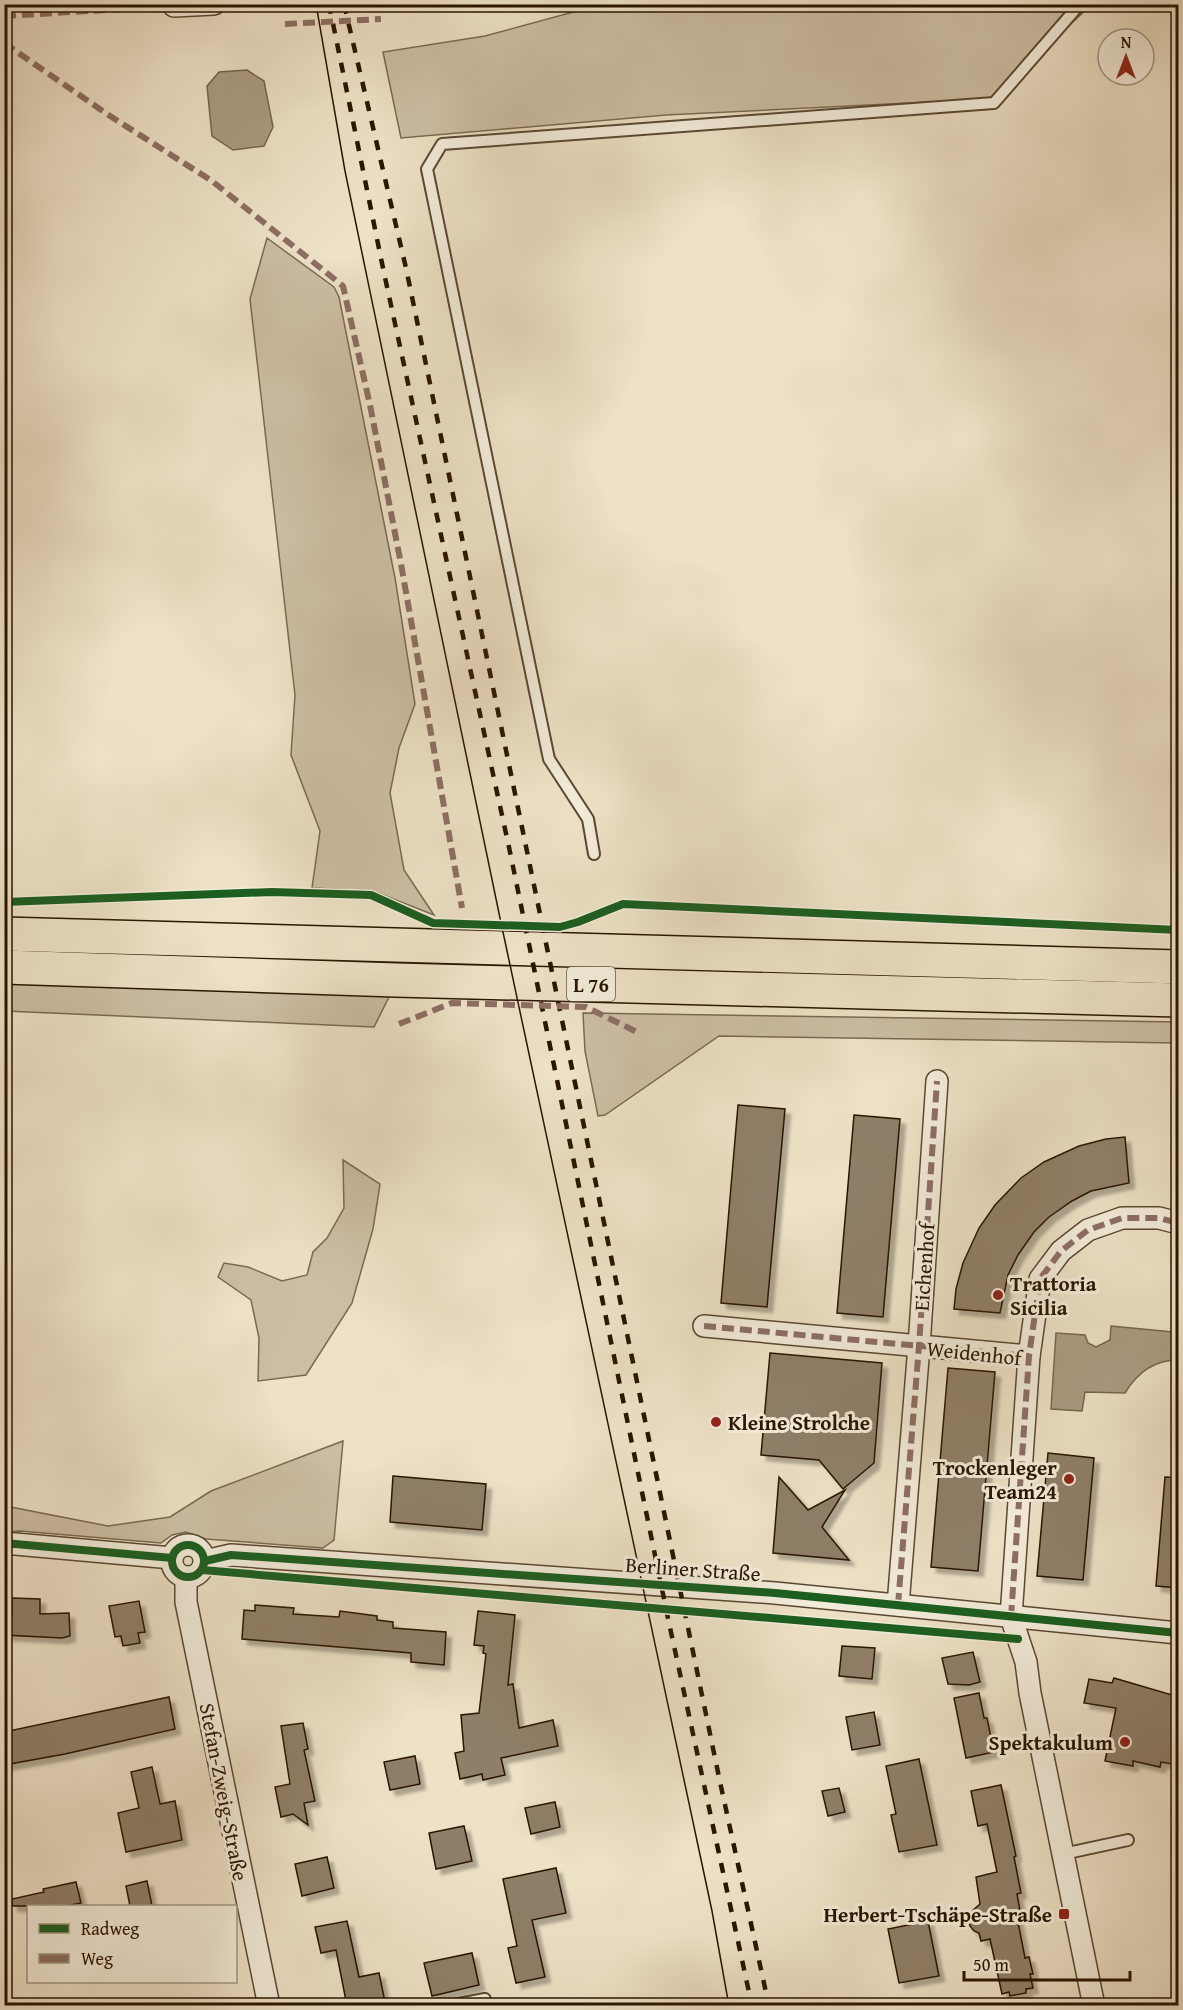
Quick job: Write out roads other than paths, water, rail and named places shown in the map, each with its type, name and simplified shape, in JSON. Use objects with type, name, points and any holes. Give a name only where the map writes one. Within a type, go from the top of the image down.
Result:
[{"type":"main road","name":"L 76","points":[[4,934],[1179,967]]},
{"type":"main road","name":"L 76","points":[[4,967],[1179,1000]]},
{"type":"street","points":[[174,6],[214,4]]},
{"type":"street","name":"Eichenhof","points":[[919,1346],[936,1081]]},
{"type":"street","points":[[1029,1356],[1040,1279],[1061,1251],[1088,1230],[1122,1218],[1159,1218],[1179,1223]]},
{"type":"street","points":[[704,1326],[919,1346]]},
{"type":"street","name":"Weidenhof","points":[[898,1605],[919,1346],[1029,1356],[1011,1617]]},
{"type":"street","points":[[4,1543],[172,1558]]},
{"type":"street","points":[[186,1577],[175,1569],[172,1558],[179,1547],[192,1544],[202,1552],[205,1561]]},
{"type":"street","name":"Berliner Straße","points":[[186,1577],[198,1574],[205,1561],[231,1555],[776,1593],[1179,1633]]},
{"type":"street","name":"Stefan-Zweig-Straße","points":[[186,1577],[188,1613],[269,2006]]},
{"type":"street","points":[[1011,1617],[1026,1662],[1030,1693],[1094,2006]]},
{"type":"lane","points":[[594,854],[588,819],[549,759],[427,169],[442,144],[994,103],[1080,4]]},
{"type":"lane","points":[[1063,1854],[1128,1840]]},
{"type":"lane","points":[[448,2006],[485,1999]]},
{"type":"tram line","points":[[316,4],[345,171],[500,918],[712,1911],[729,2006]]},
{"type":"railway","points":[[329,4],[384,273],[510,852],[669,1623],[752,2006]]},
{"type":"railway","points":[[344,4],[406,268],[720,1782],[769,2006]]},
{"type":"place","name":"Trattoria Sicilia","points":[[998,1295]]},
{"type":"place","name":"Kleine Strolche","points":[[716,1422]]},
{"type":"place","name":"Trockenleger Team24","points":[[1069,1479]]},
{"type":"place","name":"Spektakulum","points":[[1125,1742]]},
{"type":"place","name":"Herbert-Tschäpe-Straße","points":[[1064,1914]]}]
